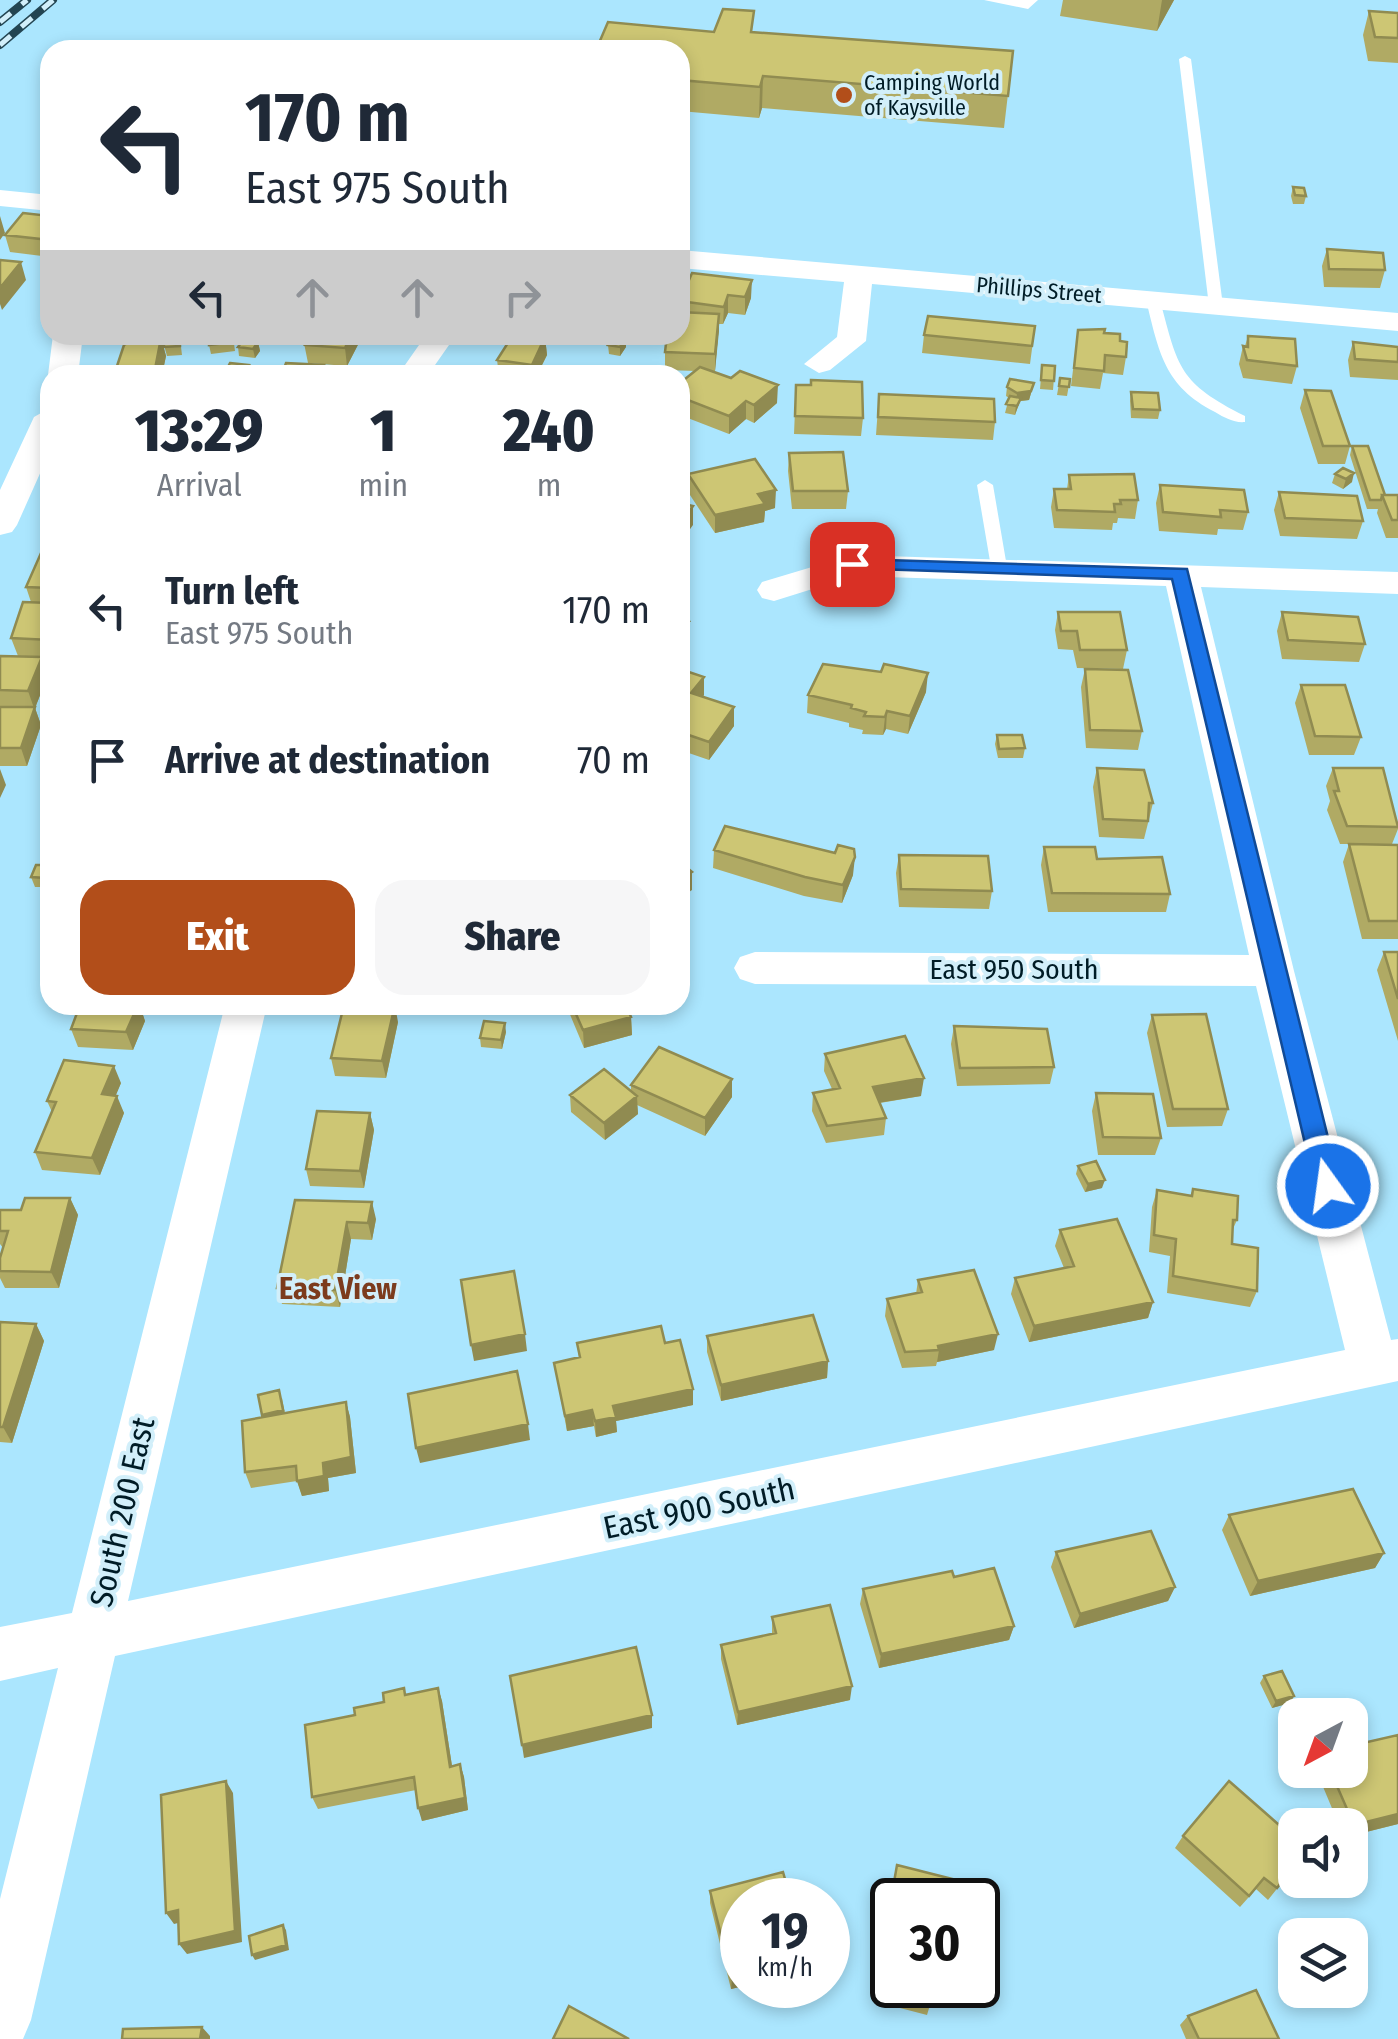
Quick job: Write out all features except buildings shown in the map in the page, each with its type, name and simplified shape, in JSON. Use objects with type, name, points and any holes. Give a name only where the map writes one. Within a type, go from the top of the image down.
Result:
[{"type":"street","points":[[0,198],[40,201]]},
{"type":"street","name":"Phillips Street","points":[[690,261],[1398,322]]},
{"type":"street","points":[[819,364],[851,341],[859,275]]},
{"type":"street","points":[[0,524],[40,438]]},
{"type":"street","points":[[774,590],[852,564],[1398,583]]},
{"type":"street","points":[[1180,573],[1273,971],[1386,1363]]},
{"type":"street","name":"East 950 South","points":[[755,968],[1273,971]]},
{"type":"street","name":"South 200 East","points":[[0,2020],[244,1015]]},
{"type":"street","name":"East 900 South","points":[[0,1654],[1386,1363]]},
{"type":"lane","points":[[990,0],[1028,6],[1032,0]]},
{"type":"lane","points":[[1185,59],[1216,306]]},
{"type":"lane","points":[[1153,300],[1173,375],[1204,402],[1240,419]]},
{"type":"lane","points":[[984,485],[999,567]]},
{"type":"railway","points":[[0,22],[27,0]]},
{"type":"railway","points":[[0,45],[53,0]]},
{"type":"place","name":"Camping World of Kaysville","points":[[844,95]]},
{"type":"district","name":"East View","points":[[338,1289]]},
{"type":"route","points":[[852,564],[1180,573],[1273,971],[1328,1186]]}]
